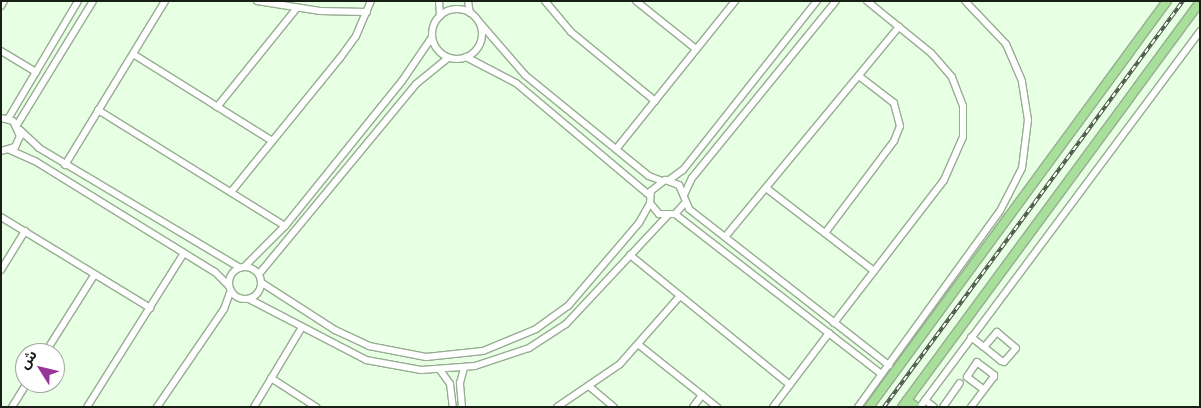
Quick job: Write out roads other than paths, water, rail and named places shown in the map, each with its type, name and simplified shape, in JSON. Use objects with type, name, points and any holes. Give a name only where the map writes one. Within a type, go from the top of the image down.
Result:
[{"type":"main road","points":[[869,407],[1167,1]]},
{"type":"main road","points":[[916,407],[905,403],[1200,2]]},
{"type":"street","points":[[1,6],[4,1]]},
{"type":"street","points":[[78,1],[36,72],[4,118],[18,128],[32,144],[65,165],[242,268],[259,274]]},
{"type":"street","points":[[2,152],[10,150],[19,142],[18,128],[93,1]]},
{"type":"street","points":[[65,165],[165,1]]},
{"type":"street","points":[[257,1],[297,8],[367,12]]},
{"type":"street","points":[[231,192],[340,58],[367,12],[370,1]]},
{"type":"street","points":[[158,407],[224,309],[230,288],[230,277],[242,268],[285,226],[402,81],[432,37],[440,16],[439,1]]},
{"type":"street","points":[[468,1],[470,13]]},
{"type":"street","points":[[546,1],[571,32],[655,101]]},
{"type":"street","points":[[636,1],[696,49]]},
{"type":"street","points":[[617,148],[735,1]]},
{"type":"street","points":[[440,16],[457,9],[470,13],[512,63],[649,176],[662,181],[669,180],[683,170],[817,1]]},
{"type":"street","points":[[684,195],[698,170],[836,1]]},
{"type":"street","points":[[834,323],[944,180],[963,137],[963,106],[952,77],[931,53],[867,1]]},
{"type":"street","points":[[858,407],[1000,211],[1016,183],[1026,152],[1027,104],[1017,65],[992,25],[966,1]]},
{"type":"street","points":[[217,107],[297,8]]},
{"type":"street","points":[[466,58],[480,45],[480,23]]},
{"type":"street","points":[[725,237],[899,27]]},
{"type":"street","points":[[920,407],[970,337],[1200,31]]},
{"type":"street","points":[[432,37],[437,50],[448,58],[466,58],[507,77],[554,114],[649,195],[650,203],[659,214],[667,216],[675,214],[684,204],[684,195],[679,185],[669,180]]},
{"type":"street","points":[[1,51],[36,72]]},
{"type":"street","points":[[133,54],[272,141]]},
{"type":"street","points":[[259,274],[416,84],[448,58]]},
{"type":"street","points":[[825,233],[894,140],[900,126],[894,104],[859,76]]},
{"type":"street","points":[[554,114],[562,104]]},
{"type":"street","points":[[98,110],[285,226]]},
{"type":"street","points":[[10,150],[35,160],[184,253],[230,288],[236,297],[249,299],[366,360],[403,368],[440,370],[464,368],[516,354],[554,333],[588,304],[667,216]]},
{"type":"street","points":[[649,195],[662,181]]},
{"type":"street","points":[[766,188],[874,271]]},
{"type":"street","points":[[259,274],[262,283],[335,330],[370,346],[426,356],[474,353],[519,338],[568,306],[639,223],[650,203]]},
{"type":"street","points":[[684,204],[834,323],[889,364]]},
{"type":"street","points":[[675,214],[881,374]]},
{"type":"street","points":[[1,217],[150,308]]},
{"type":"street","points":[[1,270],[25,232]]},
{"type":"street","points":[[87,407],[184,253]]},
{"type":"street","points":[[630,255],[790,385]]},
{"type":"street","points":[[51,343],[94,274]]},
{"type":"street","points":[[249,299],[257,295],[262,283]]},
{"type":"street","points":[[557,407],[590,387],[639,345],[680,296]]},
{"type":"street","points":[[254,407],[302,326]]},
{"type":"street","points":[[970,337],[1004,362],[1016,348],[997,332],[984,347]]},
{"type":"street","points":[[773,407],[829,334]]},
{"type":"street","points":[[854,354],[861,343]]},
{"type":"street","points":[[639,345],[717,407]]},
{"type":"street","points":[[971,407],[984,390],[994,374],[976,363],[967,377],[984,390]]},
{"type":"street","points":[[462,407],[460,383],[464,368]]},
{"type":"street","points":[[440,370],[450,384],[453,407]]},
{"type":"street","points":[[272,378],[316,407]]},
{"type":"street","points":[[943,407],[960,383]]},
{"type":"street","points":[[590,387],[614,407]]},
{"type":"street","points":[[12,407],[21,393]]},
{"type":"street","points":[[693,407],[702,395]]},
{"type":"street","points":[[925,400],[934,407]]},
{"type":"railway","points":[[884,407],[1183,1]]}]
